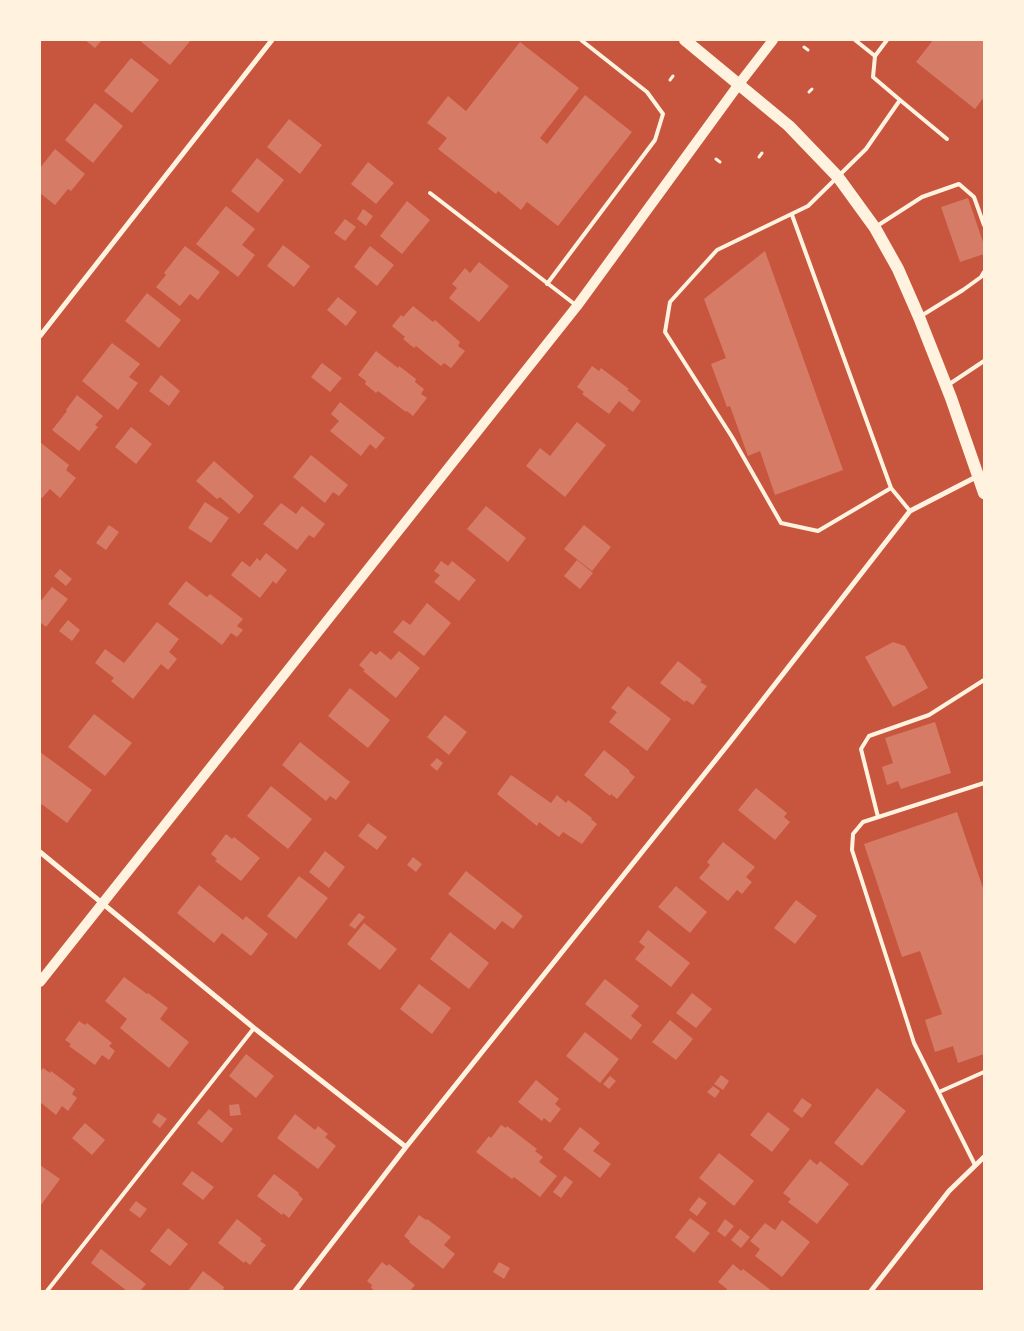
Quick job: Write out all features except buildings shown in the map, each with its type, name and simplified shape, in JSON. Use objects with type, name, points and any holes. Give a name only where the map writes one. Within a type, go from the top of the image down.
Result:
[{"type":"main road","points":[[685,40],[789,126],[838,177],[875,228],[898,269],[919,317],[984,493]]},
{"type":"main road","points":[[40,982],[577,306],[773,40]]},
{"type":"street","points":[[40,336],[272,40]]},
{"type":"street","points":[[295,1291],[406,1147],[730,742],[910,511],[978,476]]},
{"type":"street","points":[[40,852],[254,1028],[406,1147]]},
{"type":"street","points":[[871,1291],[949,1191],[984,1157]]},
{"type":"lane","points":[[547,284],[655,140],[663,114],[647,92],[581,40]]},
{"type":"lane","points":[[855,40],[875,56]]},
{"type":"lane","points":[[888,40],[875,56],[873,78],[947,139]]},
{"type":"lane","points":[[891,488],[818,531],[781,523],[732,437],[665,332],[670,302],[717,250],[808,206],[866,149],[900,100]]},
{"type":"lane","points":[[875,228],[907,205],[922,197],[959,184],[974,198],[984,225]]},
{"type":"lane","points":[[430,193],[577,306]]},
{"type":"lane","points":[[792,215],[891,488],[910,511]]},
{"type":"lane","points":[[919,317],[963,290],[981,277],[984,272]]},
{"type":"lane","points":[[946,386],[984,361]]},
{"type":"lane","points":[[878,817],[861,749],[869,736],[929,715],[984,680]]},
{"type":"lane","points":[[975,1165],[914,1043],[852,850],[853,834],[863,822],[984,783]]},
{"type":"lane","points":[[48,1291],[254,1028]]},
{"type":"lane","points":[[939,1092],[984,1072]]},
{"type":"path","points":[[804,47],[808,50]]},
{"type":"path","points":[[809,92],[812,89]]},
{"type":"path","points":[[759,157],[762,153]]},
{"type":"path","points":[[716,159],[720,162]]}]
